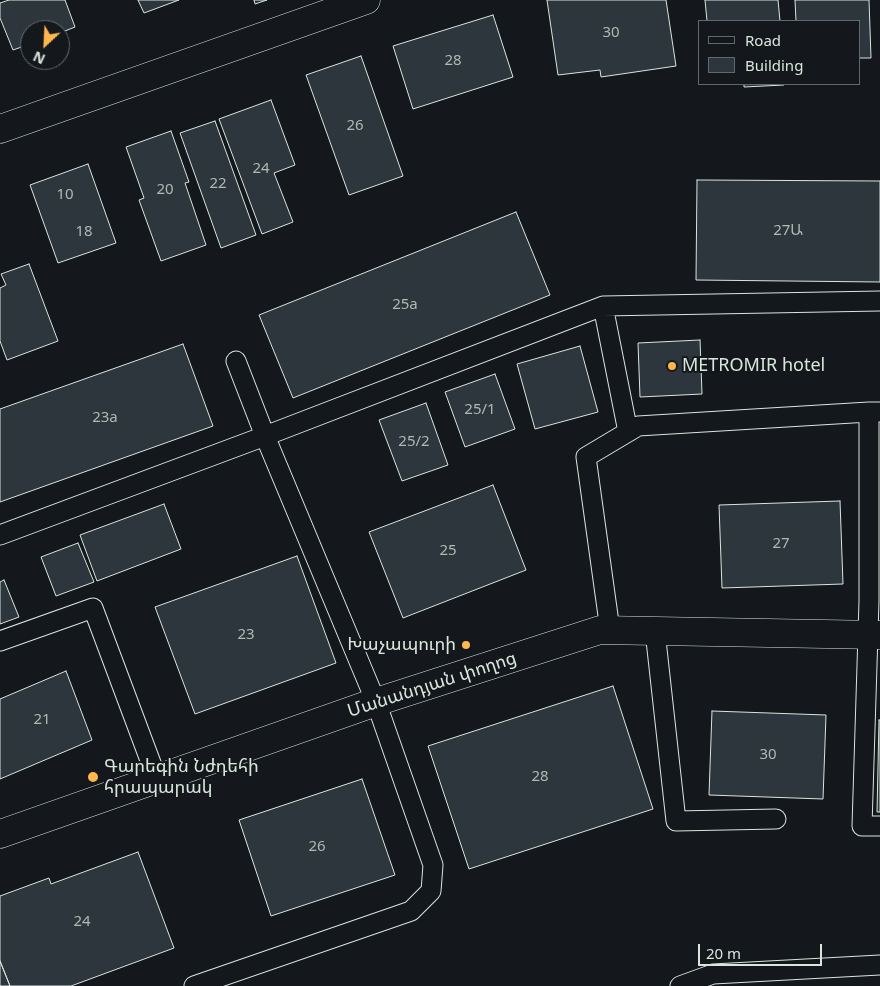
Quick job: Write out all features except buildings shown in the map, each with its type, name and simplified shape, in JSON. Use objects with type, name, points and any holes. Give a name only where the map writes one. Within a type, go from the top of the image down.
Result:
[{"type":"street","points":[[0,129],[366,0]]},
{"type":"street","name":"Մանանդյան փողոց","points":[[0,834],[376,702],[600,630],[874,635]]},
{"type":"lane","points":[[0,535],[266,436],[603,306],[880,301]]},
{"type":"lane","points":[[603,306],[628,432]]},
{"type":"lane","points":[[194,986],[411,910],[432,890],[432,865],[376,702],[236,361]]},
{"type":"lane","points":[[610,630],[586,457],[638,426],[874,412],[874,635],[862,826],[880,826]]},
{"type":"lane","points":[[0,641],[93,608],[157,778]]},
{"type":"lane","points":[[655,631],[676,820],[776,819]]},
{"type":"lane","points":[[680,986],[713,974],[737,979],[880,965]]},
{"type":"place","name":"METROMIR hotel","points":[[672,366]]},
{"type":"place","name":"Խաչապուրի","points":[[466,645]]},
{"type":"place","name":"Գարեգին Նժդեհի հրապարակ","points":[[93,777]]}]
